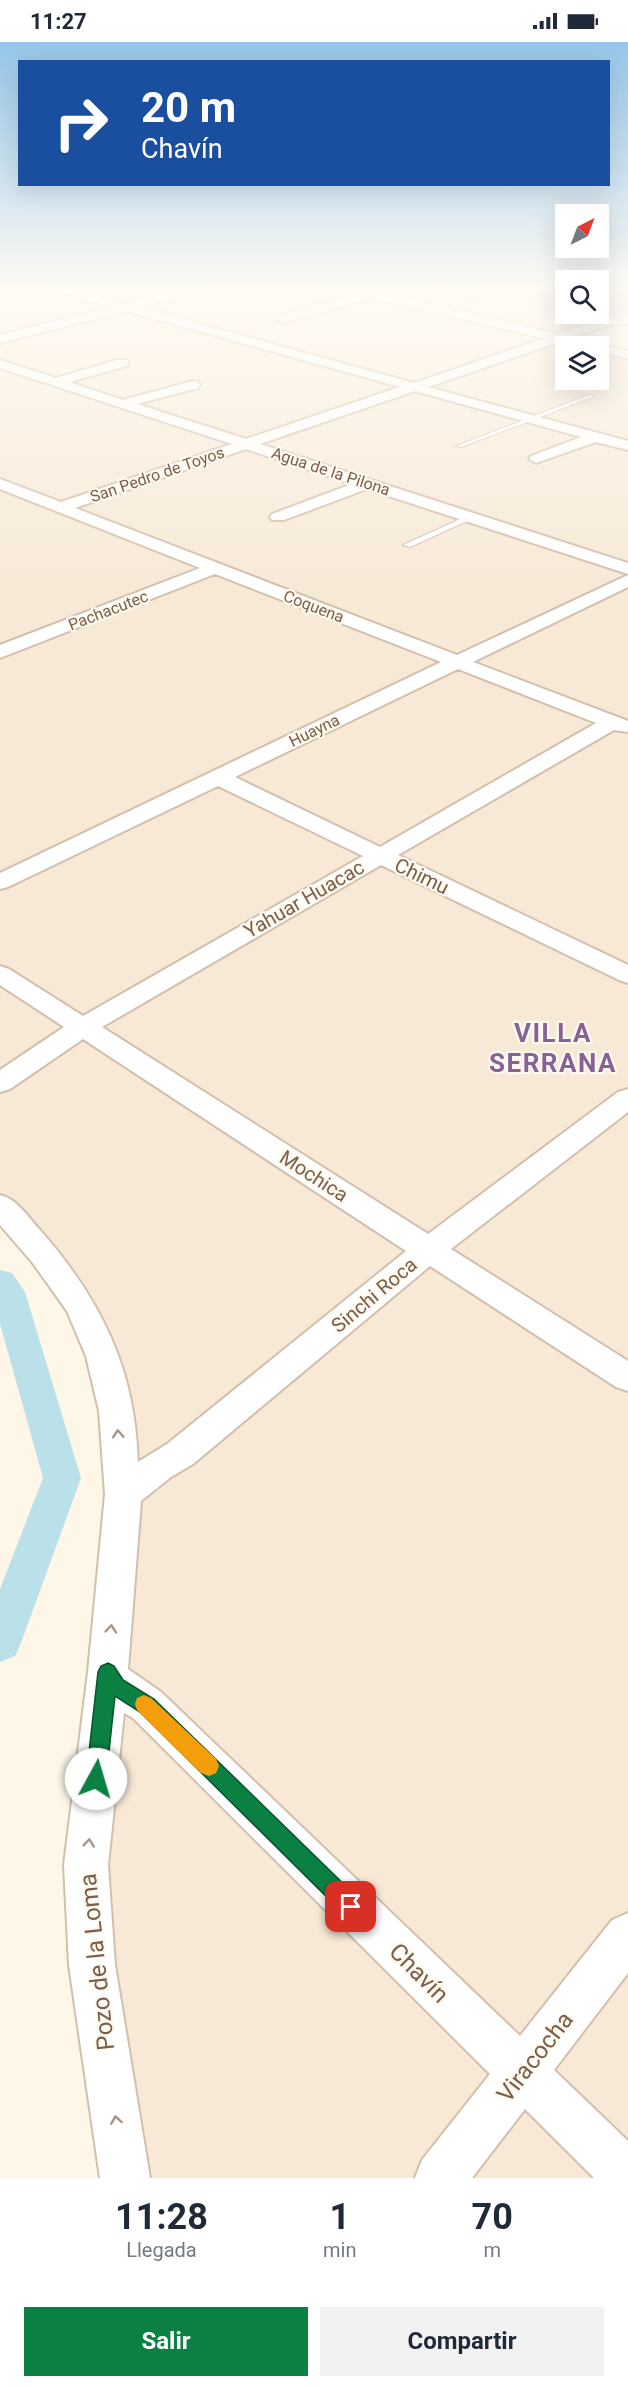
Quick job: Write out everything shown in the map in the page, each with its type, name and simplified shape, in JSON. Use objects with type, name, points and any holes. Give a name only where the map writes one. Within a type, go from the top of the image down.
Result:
[{"type":"street","name":"Agua de la Pilona","points":[[79,390],[628,569]]},
{"type":"street","points":[[123,404],[176,390]]},
{"type":"street","name":"San Pedro de Toyos","points":[[62,507],[411,390]]},
{"type":"street","points":[[422,390],[628,446]]},
{"type":"street","points":[[536,459],[595,437]]},
{"type":"street","points":[[278,517],[368,483]]},
{"type":"street","name":"Coquena","points":[[2,487],[62,507],[620,726]]},
{"type":"street","name":"Pachacutec","points":[[0,652],[215,568]]},
{"type":"street","name":"Huayna","points":[[0,882],[628,580]]},
{"type":"street","name":"Yahuar Huacac","points":[[0,1083],[82,1027],[380,856],[620,726]]},
{"type":"street","name":"Chimu","points":[[217,777],[628,975]]},
{"type":"street","name":"Mochica","points":[[0,974],[628,1378]]},
{"type":"street","name":"Sinchi Roca","points":[[123,1494],[158,1467],[180,1454],[428,1250],[628,1098]]},
{"type":"street","name":"Pozo de la Loma","points":[[0,1205],[43,1254],[81,1307],[103,1356],[116,1411],[123,1494],[108,1672],[86,1865],[92,1965],[125,2178]]},
{"type":"street","name":"Chavín","points":[[108,1672],[116,1686],[147,1705],[628,2176]]},
{"type":"street","name":"Viracocha","points":[[440,2178],[628,1936]]},
{"type":"lane","points":[[459,446],[591,396]]},
{"type":"lane","points":[[407,544],[472,517]]},
{"type":"shaded area","points":[[0,390],[628,390],[628,2178],[101,2178],[89,1677],[106,1499],[100,1414],[88,1360],[66,1310],[28,1257],[0,1224]]},
{"type":"waterway","points":[[0,1282],[8,1292],[62,1478],[0,1643]]},
{"type":"slow traffic","points":[[144,1704],[209,1766]]},
{"type":"district","name":"VILLA SERRANA","points":[[553,1048]]},
{"type":"route","points":[[96,1779],[108,1672],[116,1686],[147,1705],[351,1907]]}]
